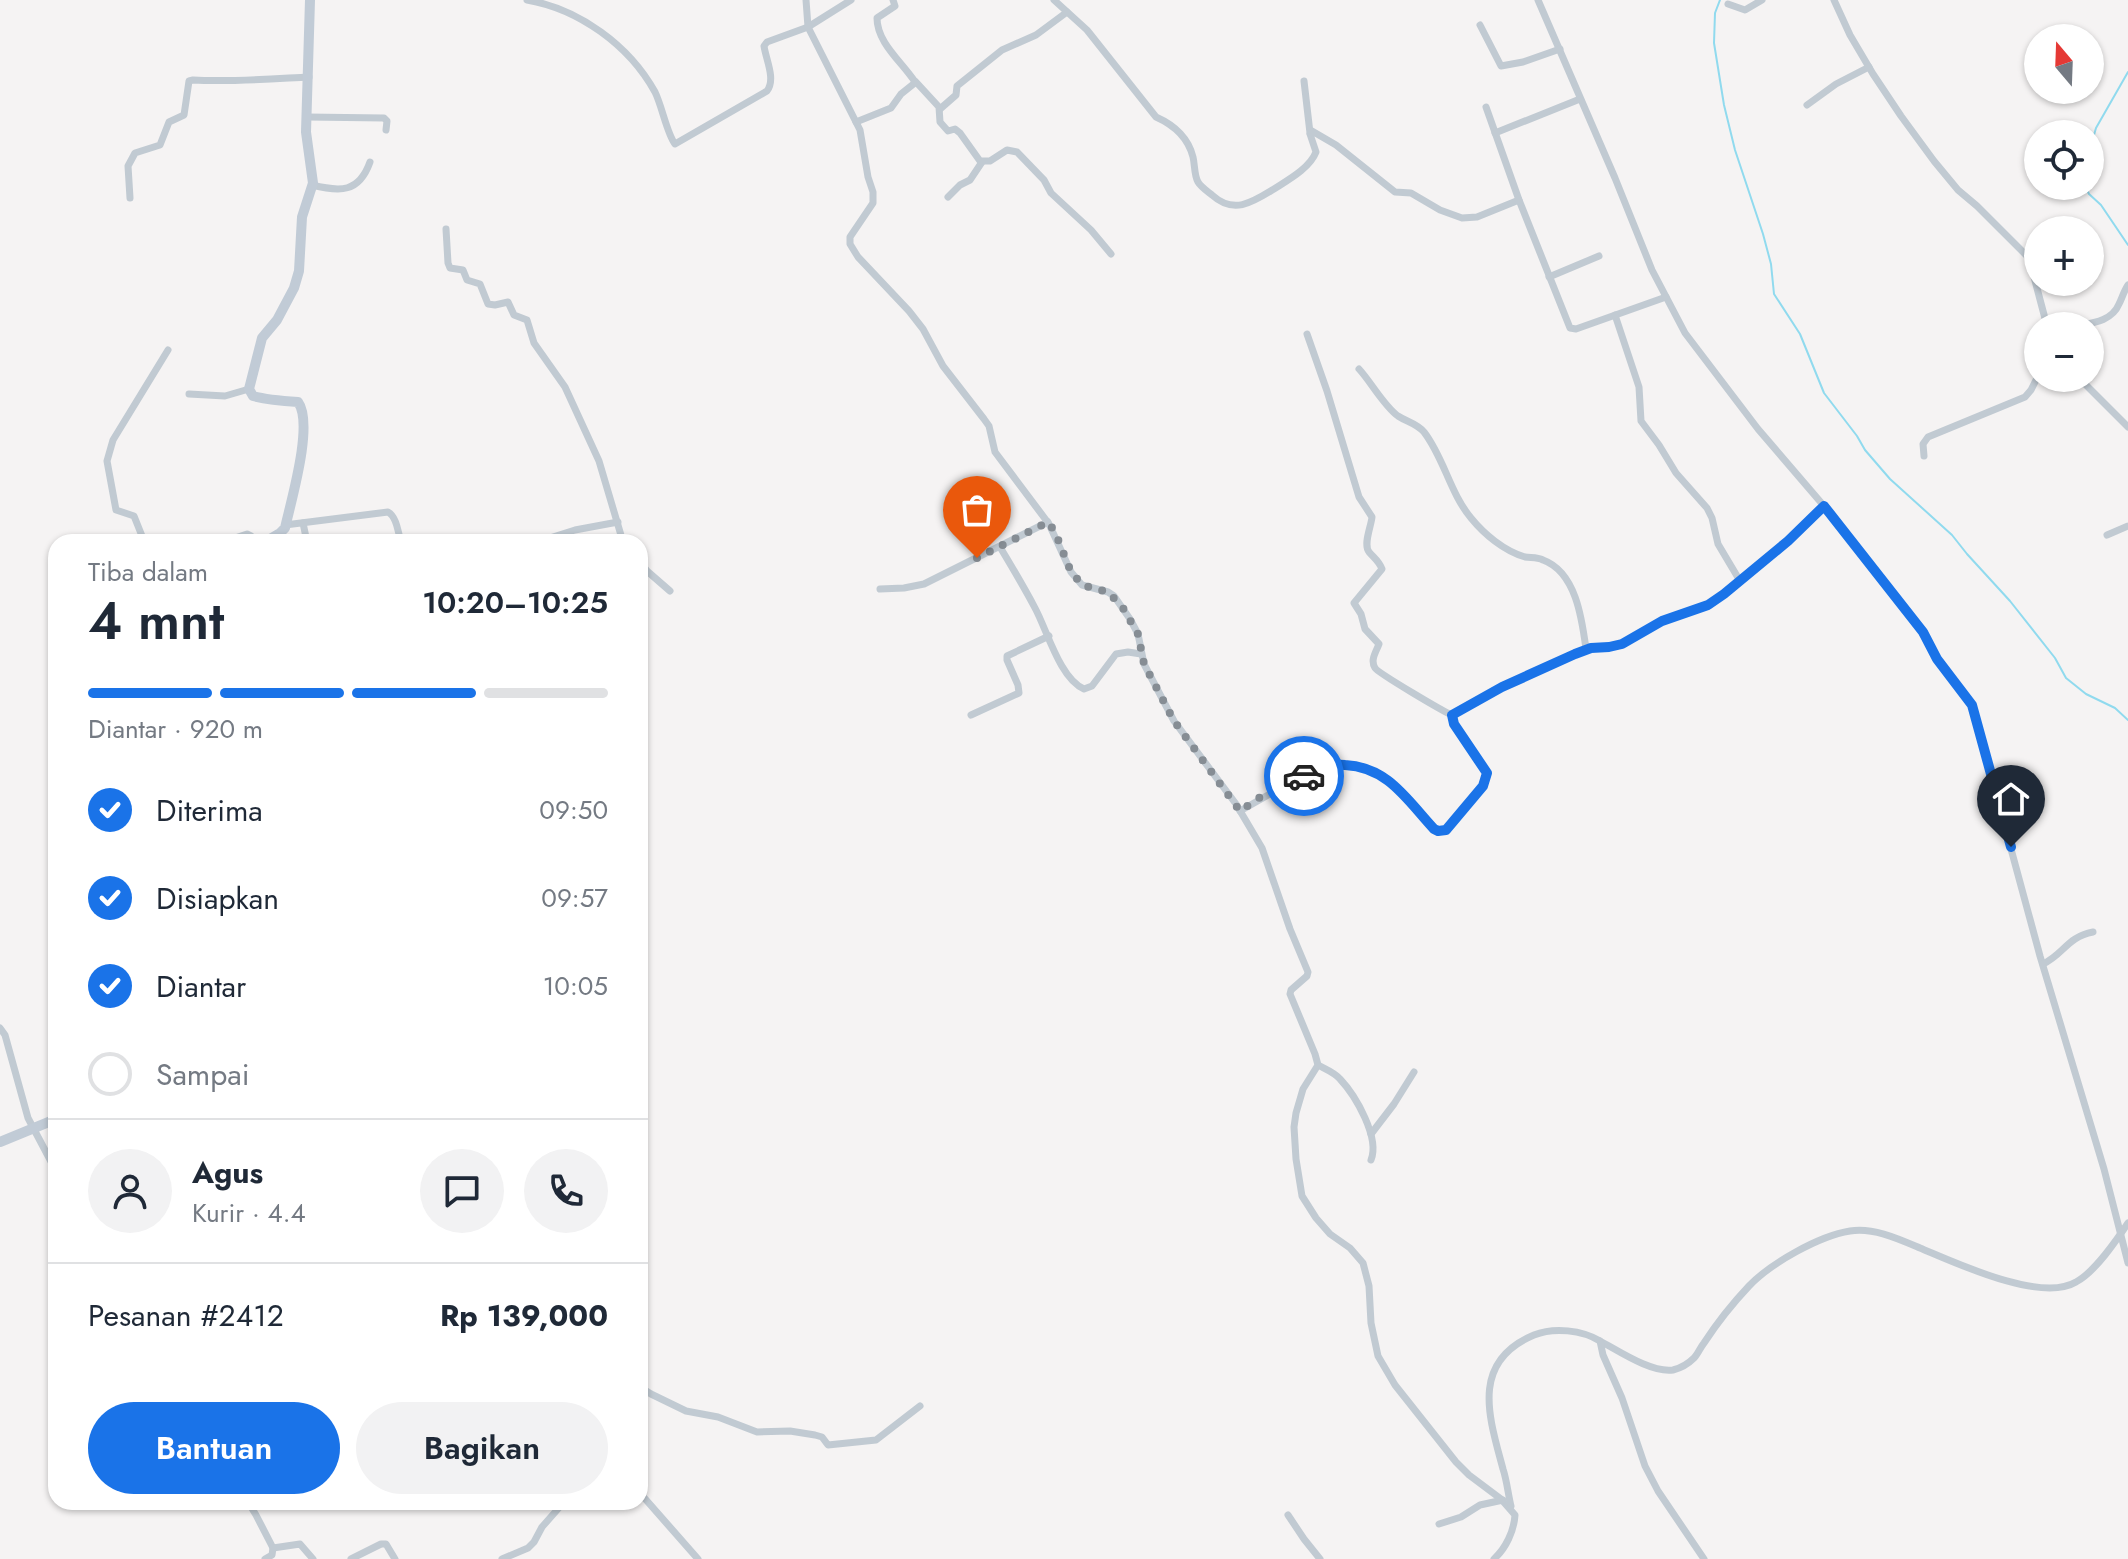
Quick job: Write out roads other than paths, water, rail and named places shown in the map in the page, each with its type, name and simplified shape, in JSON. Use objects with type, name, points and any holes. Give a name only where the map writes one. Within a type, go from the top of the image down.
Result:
[{"type":"street","points":[[278,534],[285,525],[302,451],[303,409],[298,402],[253,396],[249,389],[262,338],[277,320],[294,288],[299,271],[302,217],[312,185],[307,148],[310,0]]},
{"type":"street","points":[[527,0],[575,16],[604,33],[619,47],[654,91],[675,144],[771,87],[764,46],[767,42],[808,27],[851,0]]},
{"type":"street","points":[[806,0],[808,27],[861,135],[874,197],[870,209],[850,237],[853,249],[923,329],[943,366],[989,426],[992,446],[999,459],[1055,532],[1071,572],[1082,585],[1108,592],[1123,608],[1138,634],[1144,664],[1174,721],[1240,811],[1262,848],[1308,972],[1290,994],[1318,1065],[1303,1089],[1294,1127],[1302,1196],[1330,1234],[1350,1248],[1363,1263],[1378,1356],[1395,1385],[1456,1462],[1503,1500],[1515,1515],[1511,1534],[1494,1559]]},
{"type":"street","points":[[893,0],[895,6],[877,18],[876,22],[886,45],[940,109],[941,124],[948,131],[955,129],[960,133],[982,162]]},
{"type":"street","points":[[1054,0],[1087,30],[1156,117],[1168,122],[1182,135],[1193,155],[1198,181],[1225,204],[1246,204],[1274,189],[1311,162],[1316,152],[1310,133],[1304,81]]},
{"type":"street","points":[[1538,0],[1652,270],[1685,333],[1765,438],[1824,506],[1923,632],[1937,659],[1972,705],[2128,1263]]},
{"type":"street","points":[[1728,4],[1745,10],[1762,0]]},
{"type":"street","points":[[1834,0],[1869,67],[1942,171],[2024,253]]},
{"type":"street","points":[[940,109],[957,94],[957,86],[999,53],[1036,35],[1067,12]]},
{"type":"street","points":[[1480,25],[1501,66],[1560,49]]},
{"type":"street","points":[[1807,105],[1836,84],[1869,67]]},
{"type":"street","points":[[130,198],[128,166],[135,153],[160,145],[169,122],[184,115],[189,81],[235,82],[309,77]]},
{"type":"street","points":[[856,122],[891,108],[915,82]]},
{"type":"street","points":[[1495,133],[1580,99]]},
{"type":"street","points":[[1486,107],[1570,328],[1576,329],[1666,297]]},
{"type":"street","points":[[307,117],[384,118],[387,121],[386,130]]},
{"type":"street","points":[[1310,133],[1336,145],[1395,192],[1411,193],[1440,210],[1462,218],[1477,217],[1519,200]]},
{"type":"street","points":[[948,197],[970,180],[982,162],[990,161],[1007,150],[1017,152],[1044,180],[1051,193],[1091,230],[1111,254]]},
{"type":"street","points":[[312,185],[342,190],[350,187],[363,176],[370,162]]},
{"type":"street","points":[[446,229],[450,268],[463,270],[467,280],[480,284],[488,304],[508,302],[514,315],[527,320],[534,343],[561,381],[594,449],[605,475],[621,534]]},
{"type":"street","points":[[1549,277],[1599,256]]},
{"type":"street","points":[[2104,319],[2116,310],[2128,285]]},
{"type":"street","points":[[1615,315],[1639,387],[1641,421],[1676,473],[1707,508],[1718,544],[1740,581]]},
{"type":"street","points":[[1307,334],[1359,497],[1372,517],[1366,545],[1381,563],[1382,569],[1354,603],[1365,629],[1379,644],[1372,660],[1374,667],[1436,708],[1452,715]]},
{"type":"street","points":[[141,534],[134,516],[116,510],[107,461],[115,436],[168,350]]},
{"type":"street","points":[[1359,369],[1397,414],[1423,430],[1465,511],[1478,527],[1512,551],[1544,560],[1561,574],[1579,607],[1586,649]]},
{"type":"street","points":[[189,394],[225,396],[249,389]]},
{"type":"street","points":[[1924,456],[1923,444],[1928,437],[2025,397],[2029,392]]},
{"type":"street","points":[[2093,392],[2128,427]]},
{"type":"street","points":[[1452,715],[1502,687],[1586,649],[1622,644],[1662,621],[1708,605],[1788,541],[1824,506]]},
{"type":"street","points":[[285,525],[388,512],[395,519],[399,534]]},
{"type":"street","points":[[562,534],[618,522]]},
{"type":"street","points":[[880,589],[924,584],[1048,522]]},
{"type":"street","points":[[303,523],[305,534]]},
{"type":"street","points":[[2107,535],[2128,526]]},
{"type":"street","points":[[1000,547],[1076,685],[1084,689],[1092,686],[1116,654],[1141,654]]},
{"type":"street","points":[[648,572],[670,591]]},
{"type":"street","points":[[971,715],[1019,693],[1007,656],[1049,636]]},
{"type":"street","points":[[1240,811],[1312,768],[1355,765],[1381,774],[1434,829],[1443,831],[1483,786],[1487,773],[1454,724],[1452,715]]},
{"type":"street","points":[[1304,757],[1312,768]]},
{"type":"street","points":[[2043,964],[2075,937],[2093,932]]},
{"type":"street","points":[[0,1028],[5,1035],[22,1101],[48,1157]]},
{"type":"street","points":[[1318,1065],[1332,1072],[1344,1084],[1358,1106],[1371,1134],[1375,1151],[1371,1160]]},
{"type":"street","points":[[1371,1134],[1414,1072]]},
{"type":"street","points":[[0,1142],[48,1123]]},
{"type":"street","points":[[1511,1508],[1488,1407],[1490,1386],[1498,1363],[1514,1346],[1536,1334],[1580,1332],[1644,1364],[1661,1370],[1673,1370],[1695,1357],[1751,1284],[1773,1266],[1838,1233],[1872,1231],[2002,1280],[2050,1289],[2077,1282],[2128,1223]]},
{"type":"street","points":[[1600,1341],[1645,1466],[1658,1491],[1704,1559]]},
{"type":"street","points":[[648,1392],[686,1411],[718,1417],[762,1433],[790,1431],[815,1435],[831,1446],[876,1440],[920,1406]]},
{"type":"street","points":[[1439,1524],[1461,1517],[1480,1505],[1503,1500]]},
{"type":"street","points":[[648,1502],[698,1559]]},
{"type":"street","points":[[253,1510],[273,1548],[272,1555],[265,1559]]},
{"type":"street","points":[[502,1559],[528,1548],[557,1510]]},
{"type":"street","points":[[1288,1515],[1320,1559]]},
{"type":"street","points":[[273,1548],[300,1544],[313,1559]]},
{"type":"street","points":[[351,1559],[386,1544],[395,1559]]},
{"type":"waterway","points":[[1720,0],[1715,13],[1714,43],[1735,150],[1763,234],[1771,264],[1774,294],[1800,334],[1824,393],[1890,479],[1952,535],[2010,601],[2055,658],[2066,678],[2086,694],[2115,708],[2128,720]]},
{"type":"waterway","points":[[2101,120],[2128,72]]},
{"type":"waterway","points":[[2096,200],[2128,245]]}]
